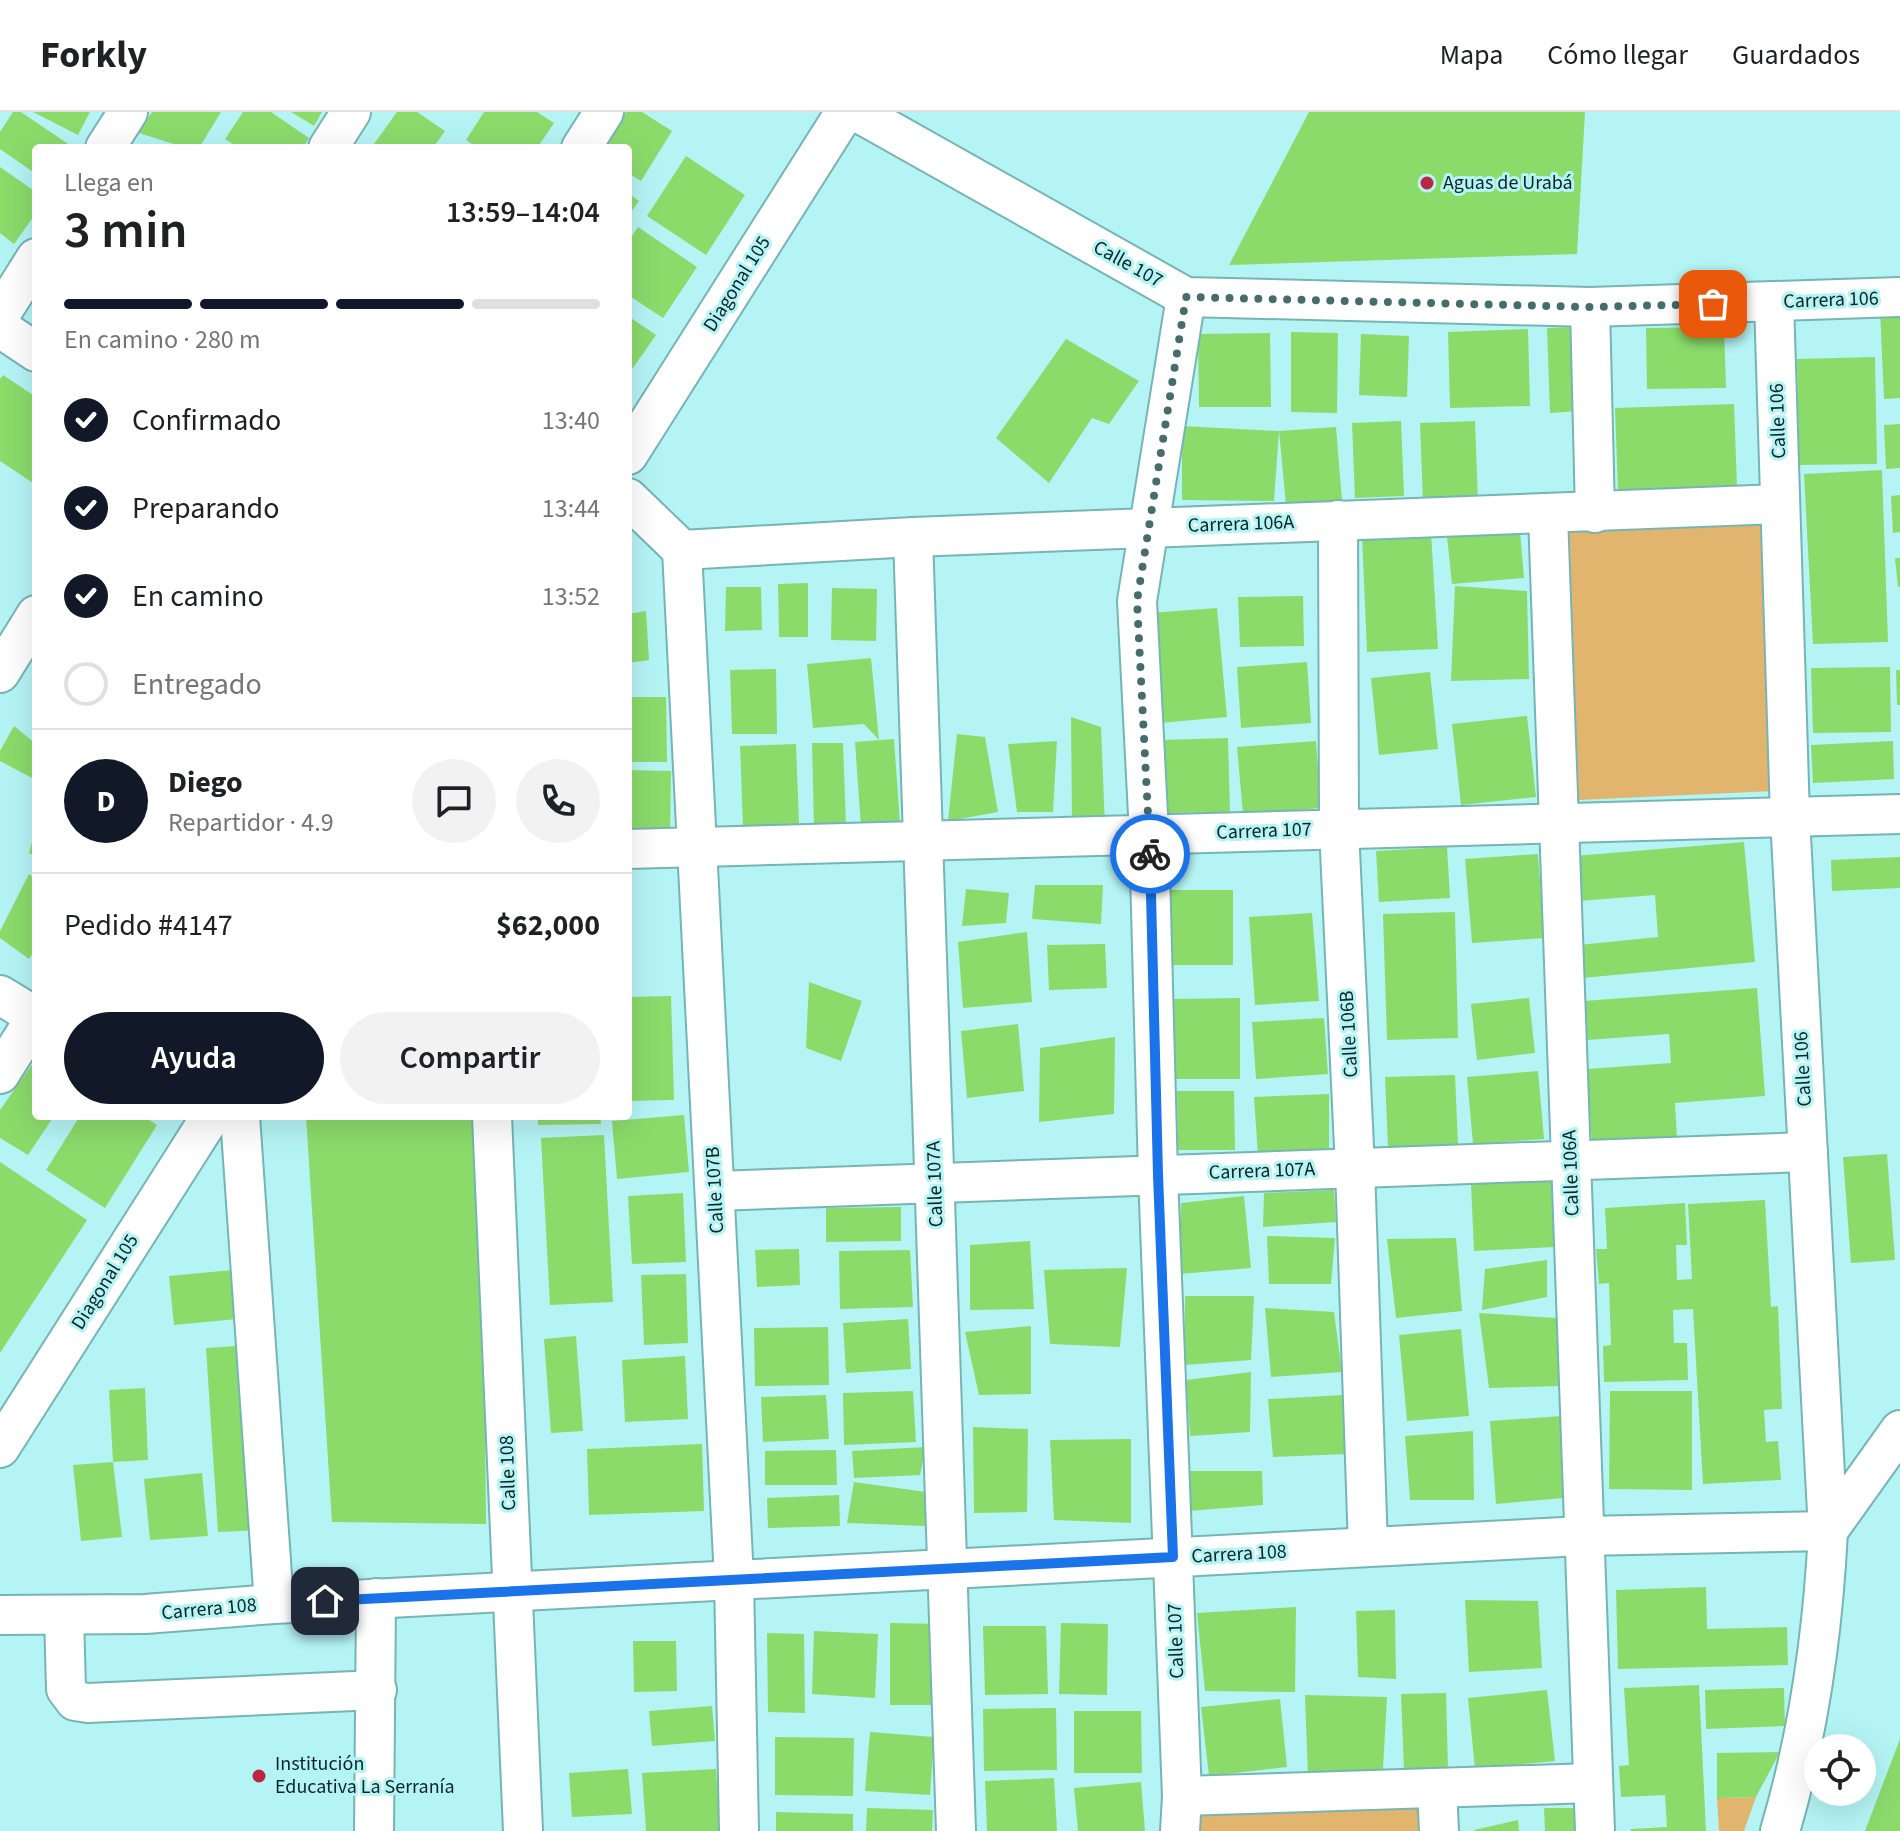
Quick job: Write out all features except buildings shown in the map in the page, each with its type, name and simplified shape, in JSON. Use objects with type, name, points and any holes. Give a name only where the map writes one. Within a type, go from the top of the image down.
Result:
[{"type":"street","points":[[108,144],[128,112]]},
{"type":"street","points":[[331,144],[351,112]]},
{"type":"street","points":[[584,144],[604,112]]},
{"type":"street","name":"Diagonal 105","points":[[632,449],[845,112]]},
{"type":"street","name":"Calle 107","points":[[857,112],[1186,297],[1137,601],[1149,834],[1181,1814]]},
{"type":"street","points":[[0,315],[32,264]]},
{"type":"street","name":"Carrera 106","points":[[1186,297],[1590,307],[1900,297]]},
{"type":"street","name":"Calle 106","points":[[1774,302],[1790,817],[1828,1531],[1816,1676],[1780,1831]]},
{"type":"street","points":[[1590,307],[1595,513]]},
{"type":"street","points":[[0,328],[32,349]]},
{"type":"street","points":[[632,502],[682,550]]},
{"type":"street","name":"Carrera 106A","points":[[682,550],[1147,527],[1548,515],[1780,504]]},
{"type":"street","name":"Calle 106A","points":[[1548,515],[1595,1831]]},
{"type":"street","name":"Calle 106B","points":[[1338,520],[1339,829],[1368,1547]]},
{"type":"street","name":"Calle 107A","points":[[913,537],[956,1831]]},
{"type":"street","name":"Calle 107B","points":[[682,550],[734,1579],[739,1831]]},
{"type":"street","points":[[0,673],[32,621]]},
{"type":"street","name":"Carrera 107","points":[[632,849],[1900,814]]},
{"type":"street","points":[[0,995],[32,1015]]},
{"type":"street","points":[[0,1074],[32,1023]]},
{"type":"street","name":"Diagonal 105","points":[[0,1448],[212,1120]]},
{"type":"street","points":[[213,1120],[274,1604]]},
{"type":"street","name":"Calle 108","points":[[492,1120],[523,1831]]},
{"type":"street","name":"Carrera 107A","points":[[716,1191],[1808,1152]]},
{"type":"street","points":[[1828,1531],[1900,1430]]},
{"type":"street","name":"Carrera 108","points":[[0,1615],[145,1614],[376,1598],[1583,1536],[1828,1531]]},
{"type":"street","points":[[374,1831],[376,1598]]},
{"type":"street","points":[[64,1615],[66,1689],[75,1701],[88,1703],[377,1690]]},
{"type":"street","points":[[1181,1814],[1437,1788],[1592,1783]]},
{"type":"street","points":[[1437,1788],[1439,1831]]},
{"type":"shaded area","points":[[1760,520],[1774,791],[1579,800],[1565,529]]},
{"type":"shaded area","points":[[1756,1797],[1744,1831],[1719,1831],[1717,1798]]},
{"type":"shaded area","points":[[1426,1800],[1427,1831],[1195,1831],[1195,1812]]},
{"type":"way so far","points":[[1150,854],[1137,601],[1186,297],[1590,307],[1713,304]]},
{"type":"place","name":"Aguas de Urabá","points":[[1427,183]]},
{"type":"place","name":"Institución Educativa La Serranía","points":[[259,1776]]},
{"type":"route","points":[[325,1601],[1173,1557],[1158,1175],[1150,854]]}]
